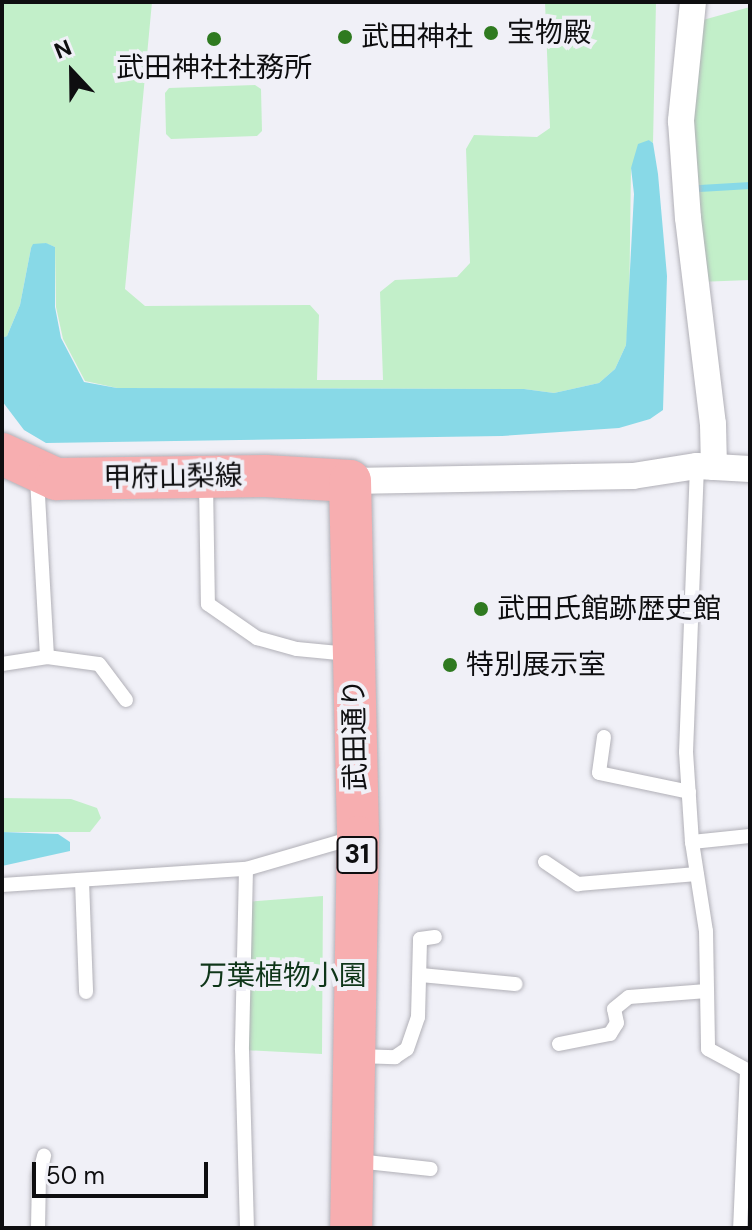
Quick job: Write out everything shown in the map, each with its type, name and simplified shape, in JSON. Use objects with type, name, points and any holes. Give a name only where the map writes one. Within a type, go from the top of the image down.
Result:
[{"type":"main road","name":"甲府山梨線","points":[[20,462],[56,479],[206,477],[350,481]]},
{"type":"main road","name":"武田通り","points":[[350,481],[358,837],[351,1228]]},
{"type":"street","points":[[693,2],[681,121],[688,218],[712,408],[706,466]]},
{"type":"street","points":[[350,481],[633,476],[706,466],[750,469]]},
{"type":"lane","points":[[20,462],[47,657]]},
{"type":"lane","points":[[706,466],[686,752],[692,842],[706,931],[708,1049],[749,1069],[740,1228]]},
{"type":"lane","points":[[206,477],[208,604],[257,638],[297,649],[354,654]]},
{"type":"lane","points":[[2,664],[47,657],[99,664],[126,700]]},
{"type":"lane","points":[[604,737],[599,773],[689,792]]},
{"type":"lane","points":[[692,842],[750,836]]},
{"type":"lane","points":[[2,885],[246,869],[358,837]]},
{"type":"lane","points":[[545,862],[578,884],[697,874]]},
{"type":"lane","points":[[246,869],[242,1050],[247,1228]]},
{"type":"lane","points":[[82,881],[86,992]]},
{"type":"lane","points":[[354,1056],[395,1057],[407,1049],[418,1017],[420,939],[435,937]]},
{"type":"lane","points":[[420,975],[516,984]]},
{"type":"lane","points":[[559,1044],[610,1034],[617,1023],[614,1009],[629,997],[707,991]]},
{"type":"lane","points":[[38,1228],[39,1176],[44,1156]]},
{"type":"lane","points":[[352,1160],[431,1169]]},
{"type":"green space","points":[[2,2],[152,2],[125,289],[145,306],[310,305],[319,315],[317,380],[383,380],[380,292],[395,280],[457,277],[470,263],[466,149],[474,135],[537,137],[550,128],[545,2],[656,2],[653,143],[649,140],[631,168],[629,315],[626,345],[615,369],[599,383],[554,393],[524,389],[117,388],[85,381],[63,339],[56,307],[55,247],[45,243],[31,248],[20,305],[7,336],[2,338]]},
{"type":"green space","points":[[750,7],[750,280],[698,282],[688,218],[692,23]]},
{"type":"green space","points":[[255,85],[261,89],[262,131],[257,136],[171,139],[166,134],[165,93],[169,88]]},
{"type":"green space","points":[[2,798],[71,799],[97,808],[101,818],[90,832],[2,832]]},
{"type":"green space","name":"万葉植物小園","points":[[323,896],[322,1054],[242,1050],[245,902]]},
{"type":"water","points":[[649,140],[653,143],[658,174],[667,276],[663,410],[650,419],[619,428],[502,436],[46,443],[24,430],[2,401],[2,338],[7,336],[20,305],[31,248],[33,244],[46,243],[55,247],[55,307],[61,338],[84,382],[117,388],[524,389],[554,393],[599,383],[615,369],[626,345],[634,194],[631,168],[638,144]]},
{"type":"water","points":[[2,832],[58,834],[70,842],[70,851],[2,866]]},
{"type":"waterway","points":[[699,188],[750,185]]},
{"type":"place","name":"宝物殿","points":[[491,33]]},
{"type":"place","name":"武田神社","points":[[345,37]]},
{"type":"place","name":"武田神社社務所","points":[[214,39]]},
{"type":"place","name":"武田氏館跡歴史館","points":[[481,609]]},
{"type":"place","name":"特別展示室","points":[[450,665]]}]
